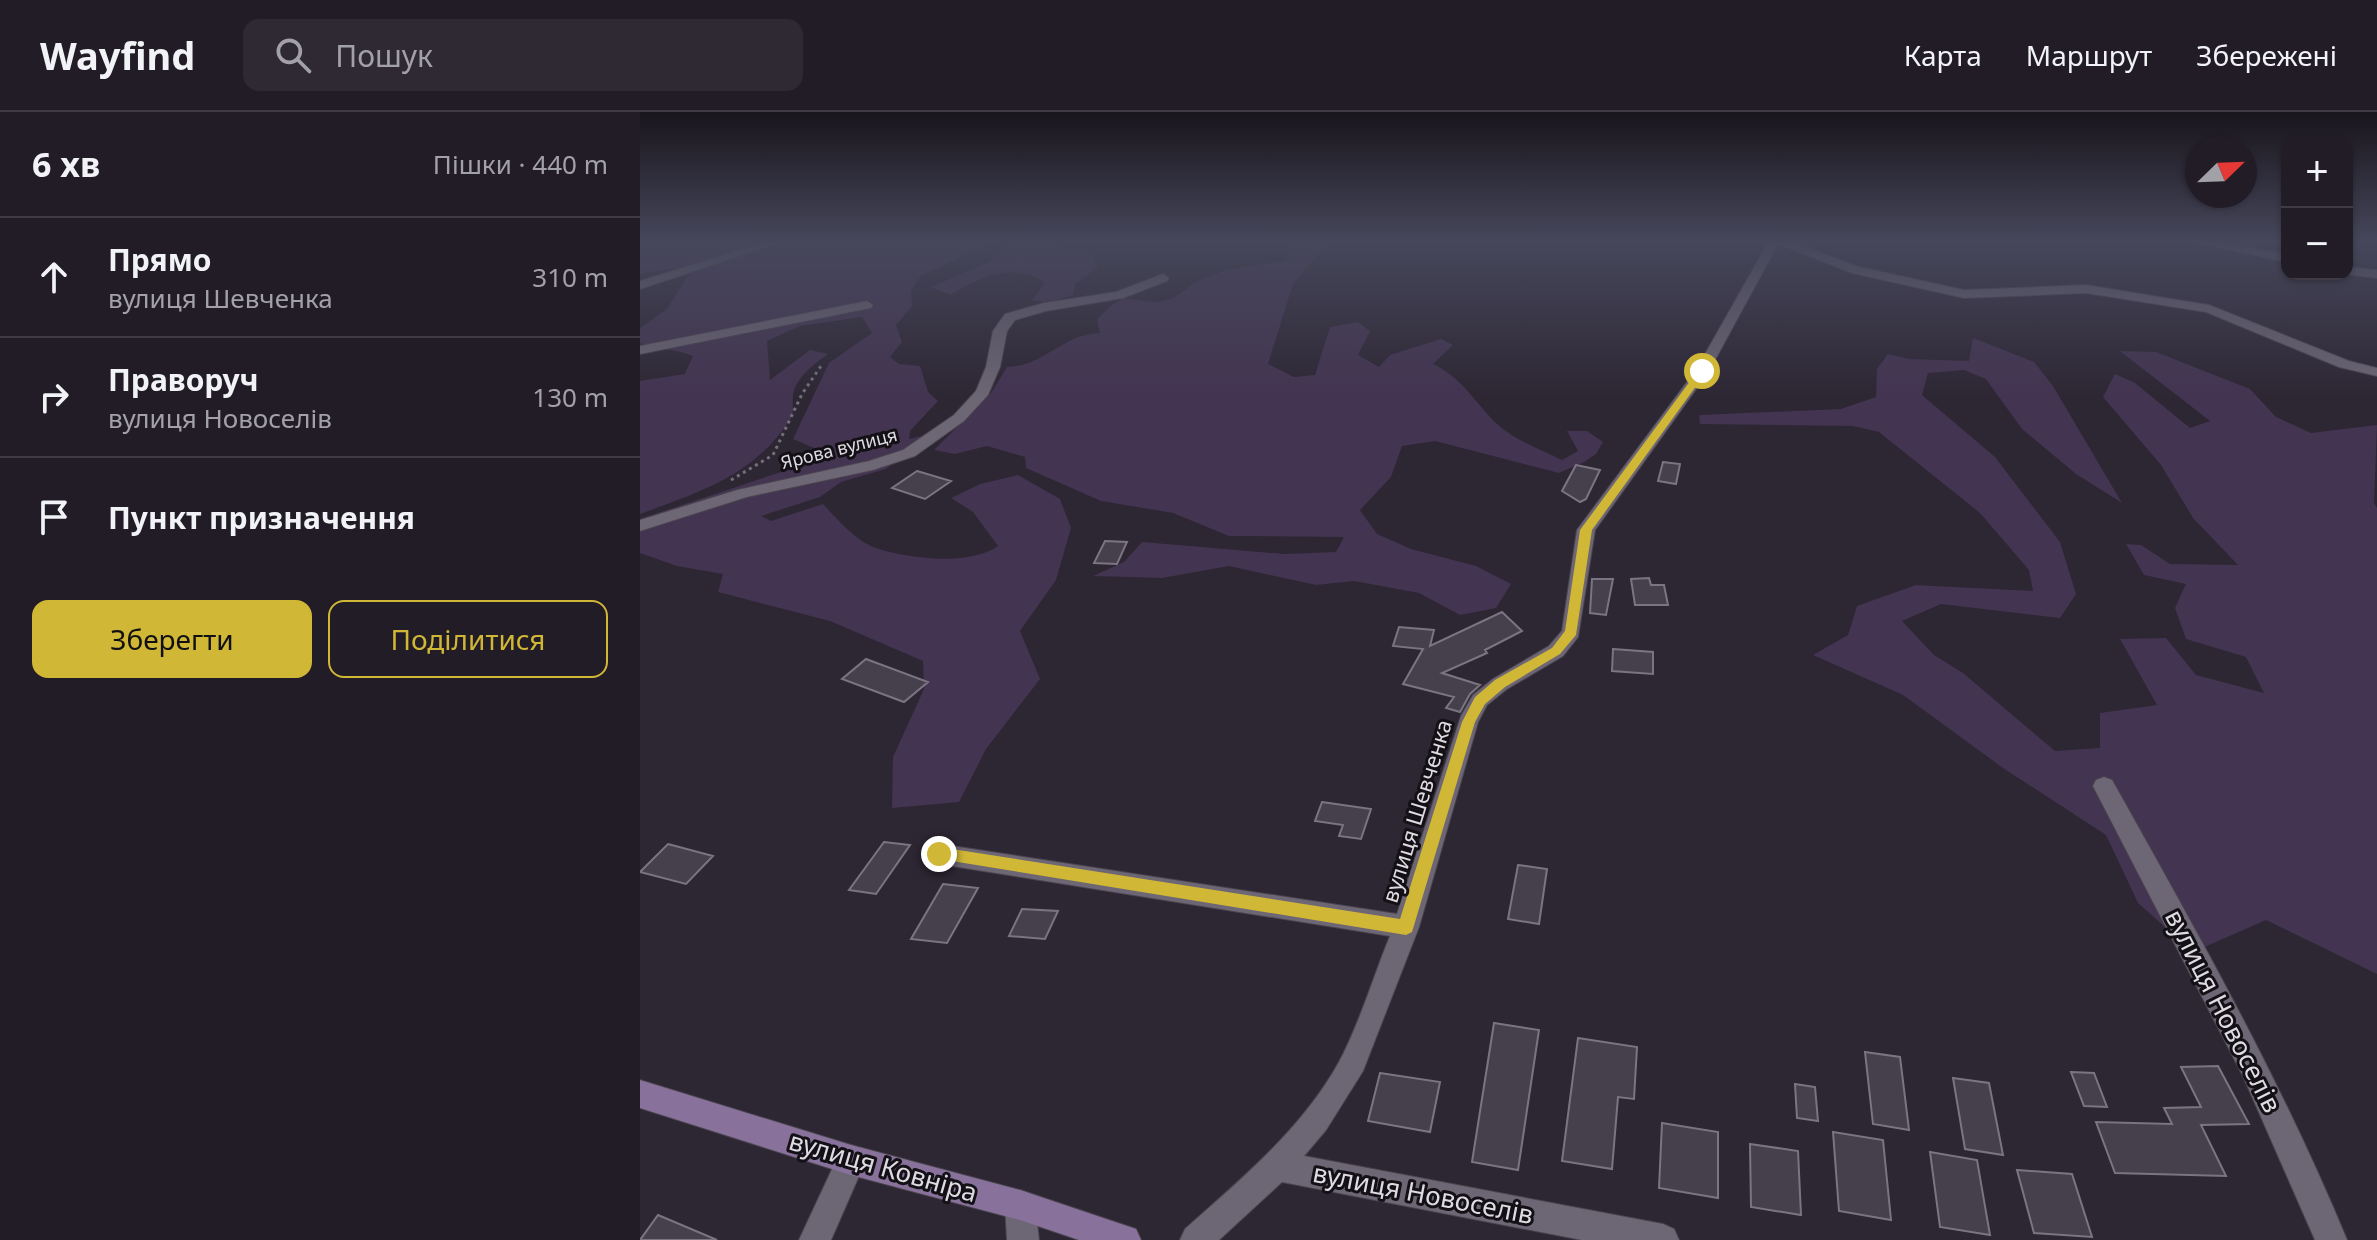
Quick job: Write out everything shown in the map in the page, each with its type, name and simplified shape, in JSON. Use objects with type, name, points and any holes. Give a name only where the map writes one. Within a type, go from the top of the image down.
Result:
[{"type":"street","name":"Ярова вулиця","points":[[640,526],[743,493],[909,453],[959,418],[983,392],[993,367],[1000,331],[1010,317],[1044,307],[1123,294]]},
{"type":"street","name":"вулиця Шевченка","points":[[1196,1240],[1277,1166],[1316,1120],[1349,1071],[1406,927],[1468,722],[1480,700],[1500,684],[1556,651],[1571,632],[1586,530],[1702,371],[1747,294]]},
{"type":"street","points":[[2115,294],[2209,309],[2344,364],[2377,372]]},
{"type":"street","points":[[640,350],[867,305]]},
{"type":"street","name":"вулиця Новоселів","points":[[2104,786],[2227,1014],[2300,1163],[2331,1240]]},
{"type":"street","points":[[939,854],[1406,927]]},
{"type":"street","name":"вулиця Ковніра","points":[[640,1094],[851,1160],[1020,1205],[1125,1240]]},
{"type":"street","points":[[815,1240],[851,1160]]},
{"type":"street","name":"вулиця Новоселів","points":[[1277,1166],[1663,1240]]},
{"type":"street","points":[[1020,1205],[1023,1240]]},
{"type":"path","points":[[718,487],[773,455],[802,394],[821,366]]},
{"type":"shaded area","points":[[677,294],[911,294],[912,306],[896,325],[902,342],[890,357],[899,364],[920,366],[928,392],[938,401],[910,431],[909,439],[931,434],[886,469],[841,482],[820,497],[761,516],[771,521],[823,504],[855,535],[876,548],[905,555],[956,558],[986,552],[998,546],[973,512],[951,498],[980,484],[1018,475],[1060,499],[1071,528],[1056,580],[1020,631],[1040,679],[986,749],[959,802],[892,808],[893,757],[924,689],[923,661],[830,621],[718,592],[723,574],[677,566],[640,553],[640,519],[820,459],[821,451],[793,439],[829,363],[872,333],[862,317],[800,326],[767,341],[770,380],[810,350],[828,354],[797,383],[790,420],[775,439],[742,469],[684,498],[640,514],[640,381],[685,374],[693,356],[640,343],[640,328],[667,309]]},
{"type":"shaded area","points":[[1037,294],[1073,294],[1050,302],[1032,301]]},
{"type":"shaded area","points":[[1179,294],[1290,294],[1268,364],[1294,377],[1315,375],[1330,327],[1358,322],[1370,331],[1358,355],[1379,367],[1390,355],[1441,339],[1453,345],[1433,364],[1460,383],[1496,423],[1511,434],[1562,460],[1578,451],[1567,431],[1587,431],[1603,442],[1596,454],[1559,473],[1435,441],[1402,446],[1391,477],[1360,510],[1377,534],[1411,549],[1476,566],[1511,584],[1496,608],[1460,615],[1419,593],[1354,581],[1316,585],[1229,566],[1162,578],[1093,576],[1124,562],[1142,542],[1285,554],[1336,552],[1344,537],[1229,536],[1173,513],[1101,501],[1026,468],[1025,457],[987,446],[955,454],[934,450],[991,393],[1007,367],[1032,361],[1075,339],[1100,333],[1097,320],[1123,299],[1152,302]]},
{"type":"shaded area","points":[[1973,338],[2034,362],[2053,386],[2122,503],[2076,474],[2022,429],[1986,379],[1964,370],[1928,373],[1922,395],[1995,457],[2060,542],[2076,594],[2060,618],[1941,604],[1902,621],[1934,655],[1963,673],[2055,751],[2100,748],[2100,713],[2157,705],[2120,639],[2166,638],[2196,675],[2264,693],[2246,657],[2186,639],[2175,608],[2186,584],[2144,575],[2126,544],[2141,545],[2170,564],[2238,565],[2193,518],[2161,465],[2103,397],[2115,374],[2135,383],[2190,428],[2210,421],[2120,351],[2156,352],[2250,389],[2276,417],[2311,433],[2377,425],[2374,503],[2377,508],[2377,974],[2266,920],[2193,952],[2138,903],[2106,835],[2003,768],[1903,695],[1813,655],[1848,635],[1857,606],[1916,585],[2033,591],[2029,570],[1980,513],[1879,432],[1853,426],[1700,424],[1699,415],[1841,409],[1876,397],[1877,369],[1888,354],[1909,359],[1969,361]]},
{"type":"building","points":[[1663,462],[1680,464],[1676,484],[1658,481]]},
{"type":"building","points":[[1576,465],[1600,470],[1586,499],[1580,502],[1562,491]]},
{"type":"building","points":[[917,471],[951,481],[925,499],[892,488]]},
{"type":"building","points":[[1105,541],[1127,542],[1117,564],[1094,563]]},
{"type":"building","points":[[1649,578],[1651,585],[1664,585],[1668,605],[1635,605],[1631,579]]},
{"type":"building","points":[[1592,579],[1613,579],[1606,615],[1590,613]]},
{"type":"building","points":[[1502,612],[1522,631],[1485,650],[1487,653],[1442,673],[1480,685],[1470,694],[1460,712],[1446,708],[1454,697],[1403,684],[1423,649],[1393,646],[1399,627],[1434,630],[1430,646]]},
{"type":"building","points":[[1613,649],[1653,652],[1653,674],[1612,671]]},
{"type":"building","points":[[866,659],[928,682],[904,702],[842,679]]},
{"type":"building","points":[[1322,802],[1371,809],[1361,839],[1339,836],[1343,825],[1315,821]]},
{"type":"building","points":[[884,842],[910,845],[876,894],[849,890]]},
{"type":"building","points":[[668,844],[713,856],[686,884],[640,872]]},
{"type":"building","points":[[1518,865],[1547,869],[1539,924],[1508,919]]},
{"type":"building","points":[[943,884],[978,888],[947,943],[911,939]]},
{"type":"building","points":[[1022,909],[1058,911],[1045,939],[1009,936]]},
{"type":"building","points":[[1494,1023],[1539,1030],[1518,1170],[1472,1162]]},
{"type":"building","points":[[1578,1038],[1637,1047],[1634,1099],[1618,1097],[1612,1169],[1562,1161]]},
{"type":"building","points":[[1865,1052],[1900,1057],[1909,1130],[1873,1124]]},
{"type":"building","points":[[2218,1066],[2249,1124],[2201,1125],[2226,1176],[2115,1173],[2096,1122],[2172,1124],[2164,1108],[2201,1107],[2181,1067]]},
{"type":"building","points":[[2071,1072],[2094,1073],[2107,1107],[2084,1106]]},
{"type":"building","points":[[1380,1073],[1440,1082],[1430,1132],[1368,1121]]},
{"type":"building","points":[[1953,1078],[1989,1083],[2003,1155],[1965,1149]]},
{"type":"building","points":[[1795,1084],[1815,1087],[1818,1121],[1797,1118]]},
{"type":"building","points":[[1662,1123],[1718,1132],[1718,1198],[1659,1188]]},
{"type":"building","points":[[1833,1132],[1883,1140],[1891,1220],[1839,1211]]},
{"type":"building","points":[[1750,1144],[1798,1151],[1801,1215],[1751,1207]]},
{"type":"building","points":[[1930,1152],[1977,1160],[1990,1235],[1940,1227]]},
{"type":"building","points":[[2017,1170],[2072,1174],[2092,1237],[2034,1233]]},
{"type":"building","points":[[658,1215],[717,1240],[640,1240]]},
{"type":"route","points":[[939,854],[1406,927],[1468,722],[1480,700],[1500,684],[1556,651],[1571,632],[1586,530],[1702,371]]}]
